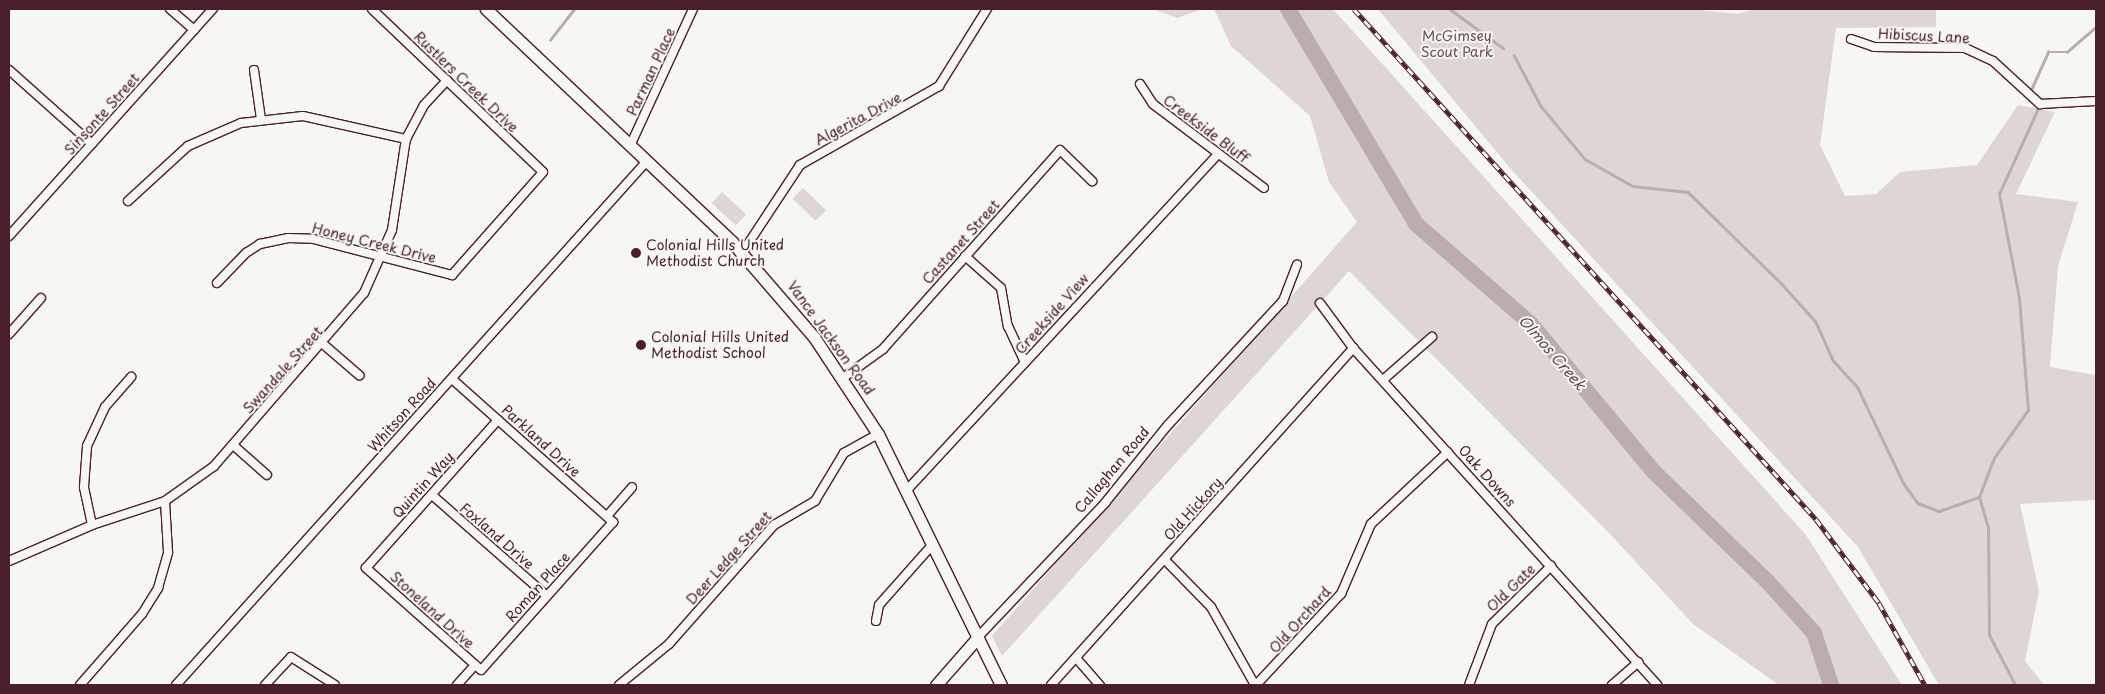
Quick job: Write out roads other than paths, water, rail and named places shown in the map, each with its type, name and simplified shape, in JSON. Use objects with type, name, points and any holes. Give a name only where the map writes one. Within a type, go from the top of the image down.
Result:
[{"type":"main road","name":"Vance Jackson Road","points":[[486,9],[647,161],[770,282],[843,378],[878,434],[1001,685]]},
{"type":"main road","name":"Callaghan Road","points":[[936,685],[978,637]]},
{"type":"street","points":[[170,9],[194,30]]},
{"type":"street","name":"Sinsonte Street","points":[[9,236],[213,9]]},
{"type":"street","name":"Rustlers Creek Drive","points":[[372,9],[543,172],[452,275]]},
{"type":"street","name":"Parman Place","points":[[630,146],[693,9]]},
{"type":"street","name":"Algerita Drive","points":[[742,253],[800,165],[940,86],[987,9]]},
{"type":"street","name":"Hibiscus Lane","points":[[1851,39],[1874,47],[1965,48],[1993,61],[2040,104],[2096,101]]},
{"type":"street","points":[[9,70],[92,144]]},
{"type":"street","points":[[254,70],[261,119]]},
{"type":"street","name":"Swandale Street","points":[[9,561],[92,525],[165,502],[202,478],[233,445],[323,344],[364,292],[383,257],[392,230],[406,138],[424,105],[447,80]]},
{"type":"street","name":"Creekside Bluff","points":[[1140,84],[1153,104],[1216,156],[1264,188]]},
{"type":"street","points":[[128,201],[188,146],[221,130],[261,119],[327,119],[406,138]]},
{"type":"street","name":"Castanet Street","points":[[843,378],[883,348],[1060,150],[1092,181]]},
{"type":"street","name":"Creekside View","points":[[907,490],[1216,156]]},
{"type":"street","name":"Whitson Road","points":[[176,685],[647,161]]},
{"type":"street","name":"Honey Creek Drive","points":[[217,283],[246,254],[279,239],[305,238],[452,275]]},
{"type":"street","points":[[965,256],[1001,288],[1008,326],[1025,362]]},
{"type":"street","name":"Callaghan Road","points":[[978,637],[1105,503],[1168,425],[1283,301],[1297,265]]},
{"type":"street","points":[[9,334],[41,298]]},
{"type":"street","name":"Oak Downs","points":[[1320,303],[1353,348],[1384,379],[1657,685]]},
{"type":"street","points":[[1384,379],[1432,337]]},
{"type":"street","points":[[323,344],[359,375]]},
{"type":"street","name":"Old Hickory","points":[[1051,685],[1077,659],[1353,348]]},
{"type":"street","points":[[92,525],[84,487],[87,446],[105,407],[131,377]]},
{"type":"street","name":"Parkland Drive","points":[[452,379],[610,519]]},
{"type":"street","name":"Quintin Way","points":[[366,568],[498,420]]},
{"type":"street","name":"Deer Ledge Street","points":[[619,685],[669,644],[774,524],[816,502],[844,453],[878,434]]},
{"type":"street","points":[[233,445],[267,475]]},
{"type":"street","name":"Old Orchard","points":[[1255,685],[1341,594],[1372,524],[1448,452]]},
{"type":"street","name":"Roman Place","points":[[457,685],[478,668],[546,596],[610,519],[632,487]]},
{"type":"street","name":"Foxland Drive","points":[[432,495],[546,596]]},
{"type":"street","points":[[80,685],[142,614],[158,588],[168,552],[165,502]]},
{"type":"street","points":[[876,621],[879,605],[933,544]]},
{"type":"street","points":[[1165,560],[1207,601],[1255,685]]},
{"type":"street","name":"Old Gate","points":[[1469,685],[1492,624],[1551,566]]},
{"type":"street","name":"Stoneland Drive","points":[[366,568],[478,668]]},
{"type":"street","points":[[265,685],[291,657],[335,685]]},
{"type":"street","points":[[1077,659],[1100,685]]},
{"type":"street","points":[[1612,685],[1638,662]]},
{"type":"waterway","points":[[550,40],[574,9]]},
{"type":"waterway","name":"Olmos Creek","points":[[1288,9],[1416,224],[1531,324],[1652,470],[1767,581],[1814,633],[1831,685]]},
{"type":"waterway","points":[[1450,9],[1503,48]]},
{"type":"waterway","points":[[2030,92],[2048,52],[2067,52],[2096,27]]},
{"type":"waterway","points":[[1514,55],[1541,106],[1585,159],[1633,186],[1688,192],[1782,284],[1816,322],[1833,360],[1858,388],[1904,484],[1918,503],[1939,511],[1979,497]]},
{"type":"waterway","points":[[2015,685],[1989,635],[1988,528],[1979,497],[1994,458],[2028,410],[2019,298],[1999,194],[2040,104]]},
{"type":"railway","points":[[1354,9],[1816,519],[1879,603],[1925,685]]},
{"type":"place","name":"Colonial Hills United Methodist Church","points":[[636,253]]},
{"type":"place","name":"Colonial Hills United Methodist School","points":[[641,345]]},
{"type":"park label","name":"McGimsey Scout Park","points":[[1457,44]]}]
